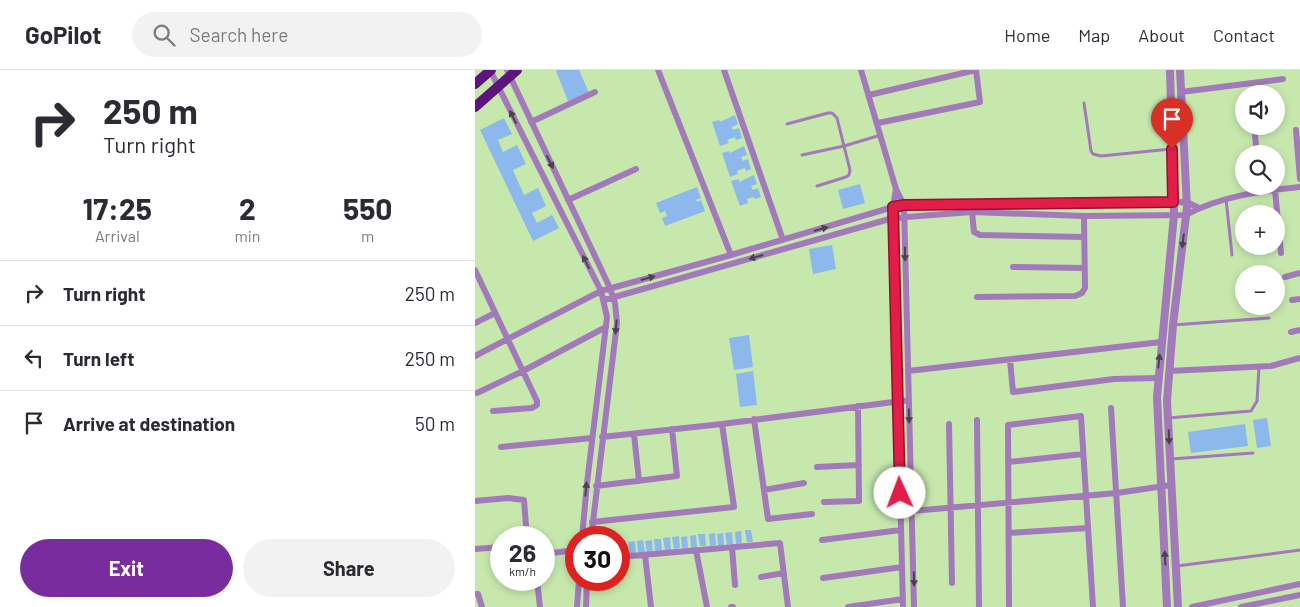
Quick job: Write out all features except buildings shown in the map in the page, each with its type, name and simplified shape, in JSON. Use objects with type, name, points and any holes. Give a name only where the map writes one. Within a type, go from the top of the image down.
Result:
[{"type":"highway","points":[[475,84],[491,70]]},
{"type":"highway","points":[[475,107],[499,87],[511,72]]},
{"type":"street","points":[[491,70],[604,300],[607,317],[592,438],[584,526]]},
{"type":"street","points":[[659,70],[731,255]]},
{"type":"street","points":[[724,70],[783,240]]},
{"type":"street","points":[[861,70],[896,189],[904,205],[914,607]]},
{"type":"street","points":[[869,95],[976,70],[980,102],[878,123]]},
{"type":"street","points":[[1167,607],[1157,397],[1174,215],[1169,70]]},
{"type":"street","points":[[1178,607],[1168,418],[1169,371],[1173,325],[1187,202],[1180,70]]},
{"type":"street","points":[[511,72],[531,122],[613,296],[617,323],[592,526]]},
{"type":"street","points":[[1181,92],[1283,79]]},
{"type":"street","points":[[531,122],[595,92]]},
{"type":"street","points":[[1296,130],[1300,179]]},
{"type":"street","points":[[1255,136],[1256,145]]},
{"type":"street","points":[[568,200],[636,169]]},
{"type":"street","points":[[1285,189],[1300,187]]},
{"type":"street","points":[[896,189],[893,218],[903,607]]},
{"type":"street","points":[[604,300],[904,216],[972,212],[1084,216],[1186,215],[1199,208],[1240,195]]},
{"type":"street","points":[[475,356],[601,291],[893,207],[904,205],[1187,202],[1199,208]]},
{"type":"street","points":[[972,212],[974,232],[980,235],[1083,237]]},
{"type":"street","points":[[977,297],[1082,294],[1085,288],[1084,216]]},
{"type":"street","points":[[802,234],[803,244]]},
{"type":"street","points":[[1013,267],[1084,268]]},
{"type":"street","points":[[475,270],[477,281],[495,313],[536,398],[537,405],[532,408],[493,410]]},
{"type":"street","points":[[1285,277],[1300,273]]},
{"type":"street","points":[[1292,300],[1300,299]]},
{"type":"street","points":[[475,323],[495,313]]},
{"type":"street","points":[[477,393],[523,372],[605,327]]},
{"type":"street","points":[[1291,332],[1300,330]]},
{"type":"street","points":[[908,371],[1161,342]]},
{"type":"street","points":[[1169,371],[1259,367],[1277,365],[1300,358]]},
{"type":"street","points":[[1010,360],[1013,392],[1114,379],[1158,378]]},
{"type":"street","points":[[603,437],[909,400]]},
{"type":"street","points":[[824,502],[859,500],[858,406]]},
{"type":"street","points":[[1111,408],[1123,607]]},
{"type":"street","points":[[1009,607],[1008,425],[1081,416],[1093,607]]},
{"type":"street","points":[[754,419],[768,519],[812,514]]},
{"type":"street","points":[[977,420],[979,607]]},
{"type":"street","points":[[592,522],[734,507],[722,424]]},
{"type":"street","points":[[949,424],[952,583]]},
{"type":"street","points":[[596,486],[677,476],[672,429]]},
{"type":"street","points":[[634,434],[639,481]]},
{"type":"street","points":[[501,447],[592,438]]},
{"type":"street","points":[[1008,462],[1083,454]]},
{"type":"street","points":[[817,467],[859,464]]},
{"type":"street","points":[[764,490],[804,483]]},
{"type":"street","points":[[912,511],[1085,496],[1171,485]]},
{"type":"street","points":[[475,501],[508,498],[524,500],[526,526]]},
{"type":"street","points":[[1009,534],[1088,528]]},
{"type":"street","points":[[822,540],[901,530]]},
{"type":"street","points":[[630,556],[780,543],[788,607]]},
{"type":"street","points":[[475,549],[490,548]]},
{"type":"street","points":[[732,548],[735,585]]},
{"type":"street","points":[[696,550],[707,607]]},
{"type":"street","points":[[645,555],[651,607]]},
{"type":"street","points":[[823,578],[902,567]]},
{"type":"street","points":[[761,577],[784,573]]},
{"type":"street","points":[[1192,607],[1300,584]]},
{"type":"street","points":[[538,591],[540,607]]},
{"type":"street","points":[[577,607],[578,591]]},
{"type":"street","points":[[586,607],[587,591]]},
{"type":"street","points":[[475,594],[478,594],[482,607]]},
{"type":"street","points":[[1241,607],[1263,605],[1300,595]]},
{"type":"street","points":[[848,607],[903,599]]},
{"type":"street","points":[[1281,599],[1283,607]]},
{"type":"lane","points":[[1084,102],[1093,154],[1101,156],[1172,149]]},
{"type":"lane","points":[[787,124],[832,113],[837,118],[850,170],[849,175],[817,186]]},
{"type":"lane","points":[[802,155],[844,146],[881,135]]},
{"type":"lane","points":[[1226,199],[1232,255]]},
{"type":"lane","points":[[1173,325],[1269,318]]},
{"type":"lane","points":[[1168,418],[1251,411],[1257,402],[1259,367]]},
{"type":"lane","points":[[1170,459],[1253,453]]},
{"type":"lane","points":[[1175,567],[1300,550]]},
{"type":"route","points":[[900,493],[893,207],[904,205],[1173,202],[1172,149]]}]
